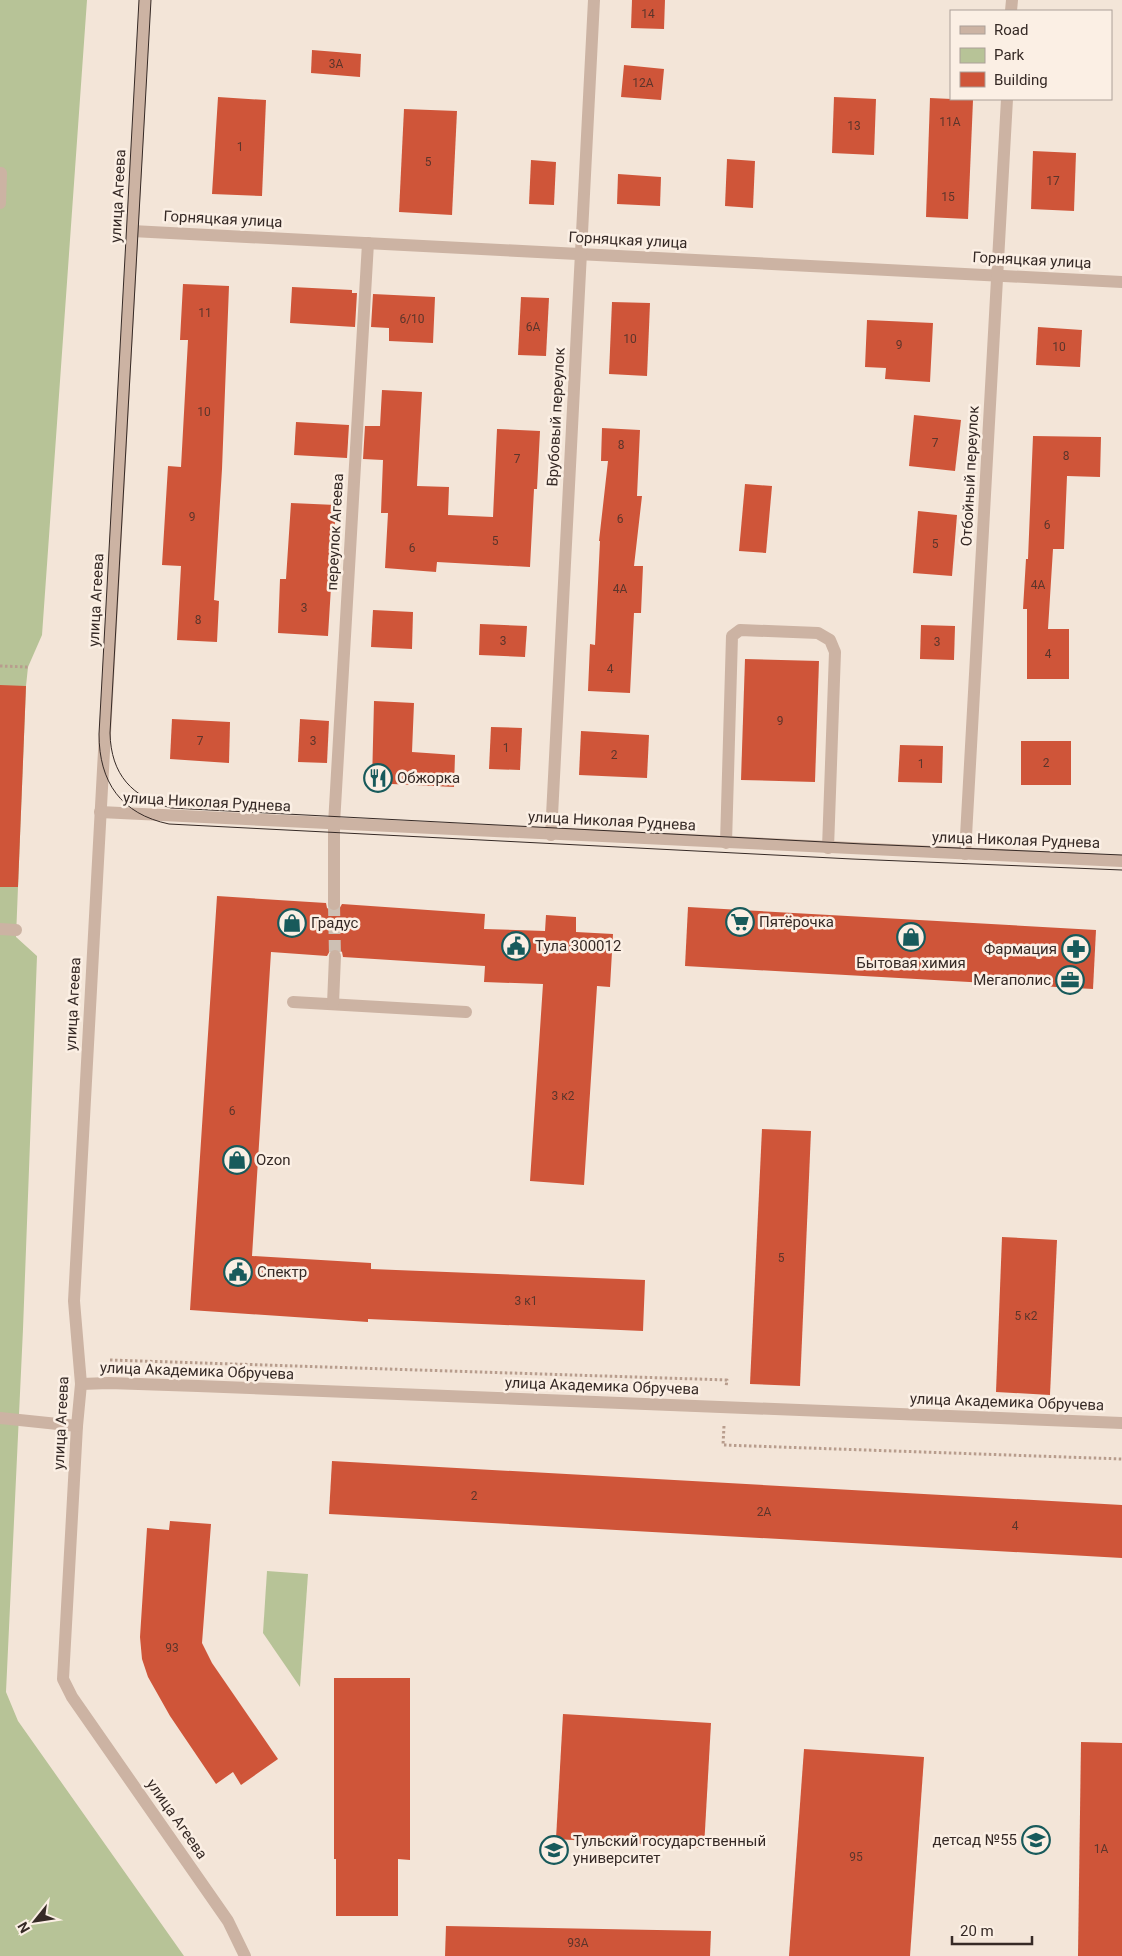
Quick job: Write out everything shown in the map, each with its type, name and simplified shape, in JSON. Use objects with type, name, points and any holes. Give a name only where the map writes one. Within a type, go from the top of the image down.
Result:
[{"type":"street","name":"улица Агеева","points":[[145,0],[74,1301],[81,1384],[63,1679],[72,1697],[228,1921],[245,1956]]},
{"type":"street","name":"Врубовый переулок","points":[[551,835],[594,0]]},
{"type":"street","name":"Отбойный переулок","points":[[965,854],[1007,100]]},
{"type":"street","points":[[0,203],[1,173]]},
{"type":"street","name":"Горняцкая улица","points":[[132,231],[997,274],[1122,282]]},
{"type":"street","name":"переулок Агеева","points":[[334,904],[334,824],[368,243]]},
{"type":"street","points":[[726,843],[731,640],[734,633],[740,630],[818,633],[827,637],[834,645],[835,652],[828,848]]},
{"type":"street","points":[[830,798],[830,812]]},
{"type":"street","name":"улица Николая Руднева","points":[[100,812],[1122,861]]},
{"type":"street","points":[[0,929],[16,930]]},
{"type":"street","points":[[333,1004],[335,956]]},
{"type":"street","points":[[293,1002],[466,1012]]},
{"type":"street","name":"улица Академика Обручева","points":[[81,1384],[178,1385],[1122,1423]]},
{"type":"street","points":[[0,1418],[77,1426]]},
{"type":"path","points":[[0,666],[28,667]]},
{"type":"green space","points":[[0,0],[87,0],[42,635],[28,667],[26,686],[16,937],[37,956],[23,1329],[6,1692],[18,1721],[184,1956],[0,1956]]},
{"type":"green space","points":[[267,1571],[308,1574],[300,1687],[263,1633]]},
{"type":"building","points":[[632,0],[665,0],[664,29],[631,28]]},
{"type":"building","points":[[312,50],[361,54],[360,77],[311,73]]},
{"type":"building","points":[[624,65],[664,69],[661,100],[621,97]]},
{"type":"building","points":[[218,97],[266,100],[262,196],[212,194]]},
{"type":"building","points":[[834,97],[876,99],[874,155],[832,153]]},
{"type":"building","points":[[930,98],[973,100],[968,219],[926,217]]},
{"type":"building","points":[[404,109],[457,111],[452,215],[399,212]]},
{"type":"building","points":[[1033,151],[1076,153],[1074,211],[1031,209]]},
{"type":"building","points":[[727,159],[755,161],[753,208],[725,206]]},
{"type":"building","points":[[531,160],[556,162],[554,205],[529,204]]},
{"type":"building","points":[[618,174],[661,177],[660,206],[617,204]]},
{"type":"building","points":[[183,284],[229,286],[222,469],[214,600],[219,601],[217,642],[177,640],[181,566],[162,565],[168,466],[181,467],[188,340],[180,340]]},
{"type":"building","points":[[292,287],[352,290],[352,293],[357,293],[355,327],[290,323]]},
{"type":"building","points":[[373,294],[435,297],[433,343],[389,341],[389,328],[371,327]]},
{"type":"building","points":[[521,297],[549,298],[546,356],[518,355]]},
{"type":"building","points":[[612,302],[650,303],[647,376],[609,374]]},
{"type":"building","points":[[867,320],[933,323],[930,382],[885,379],[886,368],[865,367]]},
{"type":"building","points":[[1038,327],[1082,330],[1080,367],[1036,365]]},
{"type":"building","points":[[382,390],[422,392],[417,486],[449,487],[448,515],[493,517],[497,429],[540,431],[537,489],[534,489],[530,567],[437,562],[436,572],[385,568],[388,513],[381,513],[383,460],[363,459],[365,426],[380,426]]},
{"type":"building","points":[[914,415],[961,420],[955,471],[909,466]]},
{"type":"building","points":[[296,422],[349,425],[347,458],[294,455]]},
{"type":"building","points":[[602,428],[640,430],[637,496],[642,496],[634,566],[643,566],[641,613],[634,613],[630,693],[588,691],[590,644],[595,645],[599,541],[608,461],[601,461]]},
{"type":"building","points":[[1033,436],[1101,437],[1100,477],[1067,476],[1064,549],[1053,549],[1048,629],[1069,629],[1069,679],[1027,679],[1027,609],[1023,609],[1026,559],[1028,559]]},
{"type":"building","points":[[745,484],[772,486],[766,553],[739,551]]},
{"type":"building","points":[[291,503],[336,505],[328,636],[278,633],[280,579],[286,579]]},
{"type":"building","points":[[918,511],[957,515],[952,576],[913,573]]},
{"type":"building","points":[[373,610],[413,612],[412,649],[371,647]]},
{"type":"building","points":[[480,624],[527,626],[525,657],[479,655]]},
{"type":"building","points":[[921,625],[955,626],[954,660],[920,659]]},
{"type":"building","points":[[745,659],[819,661],[815,782],[741,780]]},
{"type":"building","points":[[0,685],[26,686],[18,887],[0,887]]},
{"type":"building","points":[[374,701],[414,703],[412,752],[455,755],[454,787],[372,783]]},
{"type":"building","points":[[172,719],[230,722],[229,763],[170,759]]},
{"type":"building","points":[[300,719],[329,721],[327,763],[298,762]]},
{"type":"building","points":[[491,727],[522,728],[520,770],[489,769]]},
{"type":"building","points":[[581,731],[649,735],[647,778],[579,775]]},
{"type":"building","points":[[1021,741],[1071,741],[1071,785],[1021,785]]},
{"type":"building","points":[[900,745],[943,746],[942,783],[898,782]]},
{"type":"building","points":[[217,896],[326,903],[327,908],[334,912],[338,911],[342,904],[485,914],[484,929],[545,931],[546,915],[576,917],[576,932],[613,934],[610,987],[597,986],[584,1185],[530,1181],[543,984],[484,982],[485,966],[343,957],[342,952],[336,948],[331,949],[327,956],[271,952],[252,1256],[371,1263],[371,1269],[645,1280],[643,1331],[368,1319],[368,1322],[190,1310]]},
{"type":"building","points":[[688,907],[1096,930],[1093,989],[685,966]]},
{"type":"building","points":[[762,1129],[811,1131],[800,1386],[750,1384]]},
{"type":"building","points":[[1002,1237],[1057,1240],[1050,1395],[996,1392]]},
{"type":"building","points":[[332,1461],[1122,1505],[1122,1558],[329,1514]]},
{"type":"building","points":[[170,1521],[211,1524],[202,1643],[212,1663],[278,1759],[241,1785],[233,1772],[216,1784],[170,1716],[148,1677],[142,1659],[140,1637],[147,1528],[169,1530]]},
{"type":"building","points":[[334,1678],[410,1678],[410,1860],[398,1859],[398,1916],[336,1916],[336,1859],[334,1859]]},
{"type":"building","points":[[563,1714],[711,1723],[704,1848],[556,1839]]},
{"type":"building","points":[[1081,1742],[1122,1743],[1122,1956],[1078,1956]]},
{"type":"building","points":[[804,1749],[924,1757],[910,1956],[789,1956]]},
{"type":"building","points":[[446,1926],[711,1931],[710,1956],[445,1956]]},
{"type":"tunnel","points":[[334,904],[335,956]]},
{"type":"tram line","points":[[139,0],[99,734],[103,767],[108,781],[126,804],[152,819],[169,824],[852,859],[1122,870]]},
{"type":"tram line","points":[[151,0],[110,733],[114,761],[119,772],[135,791],[145,798],[171,808],[863,844],[1122,855]]},
{"type":"place","name":"Обжорка","points":[[378,778]]},
{"type":"place","name":"Пятёрочка","points":[[740,922]]},
{"type":"place","name":"Градус","points":[[292,923]]},
{"type":"place","name":"Бытовая химия","points":[[911,937]]},
{"type":"place","name":"Тула 300012","points":[[516,946]]},
{"type":"place","name":"Фармация","points":[[1076,949]]},
{"type":"place","name":"Мегаполис","points":[[1070,980]]},
{"type":"place","name":"Ozon","points":[[237,1160]]},
{"type":"place","name":"Спектр","points":[[238,1272]]},
{"type":"place","name":"детсад №55","points":[[1036,1840]]},
{"type":"place","name":"Тульский государственный университет","points":[[554,1850]]}]
